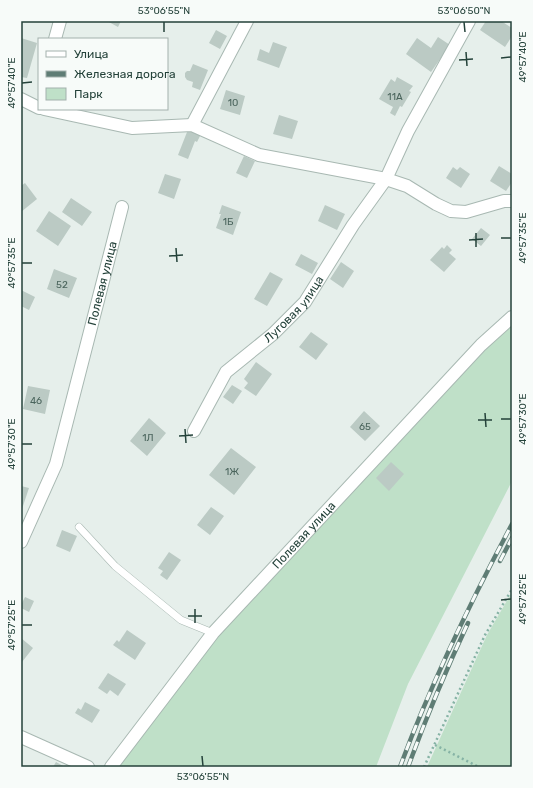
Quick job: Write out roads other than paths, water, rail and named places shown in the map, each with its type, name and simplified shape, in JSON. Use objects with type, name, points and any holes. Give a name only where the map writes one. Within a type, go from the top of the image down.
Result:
[{"type":"street","points":[[56,38],[60,21]]},
{"type":"street","points":[[192,125],[247,21]]},
{"type":"street","name":"Луговая улица","points":[[194,431],[226,372],[273,334],[305,302],[353,225],[386,179],[408,131],[469,21]]},
{"type":"street","points":[[21,99],[38,108]]},
{"type":"street","points":[[49,110],[132,128],[192,125],[259,155],[386,179],[407,186],[436,204],[451,211],[466,212],[504,201],[512,201]]},
{"type":"street","name":"Полевая улица","points":[[21,542],[56,464],[122,207]]},
{"type":"street","name":"Полевая улица","points":[[111,767],[213,633],[480,345],[512,317]]},
{"type":"street","points":[[21,737],[88,767]]},
{"type":"lane","points":[[79,527],[115,566],[180,620],[213,633]]},
{"type":"railway","points":[[400,767],[438,674],[481,583],[512,524]]},
{"type":"railway","points":[[500,561],[512,538]]},
{"type":"railway","points":[[408,767],[436,694],[468,623]]}]
